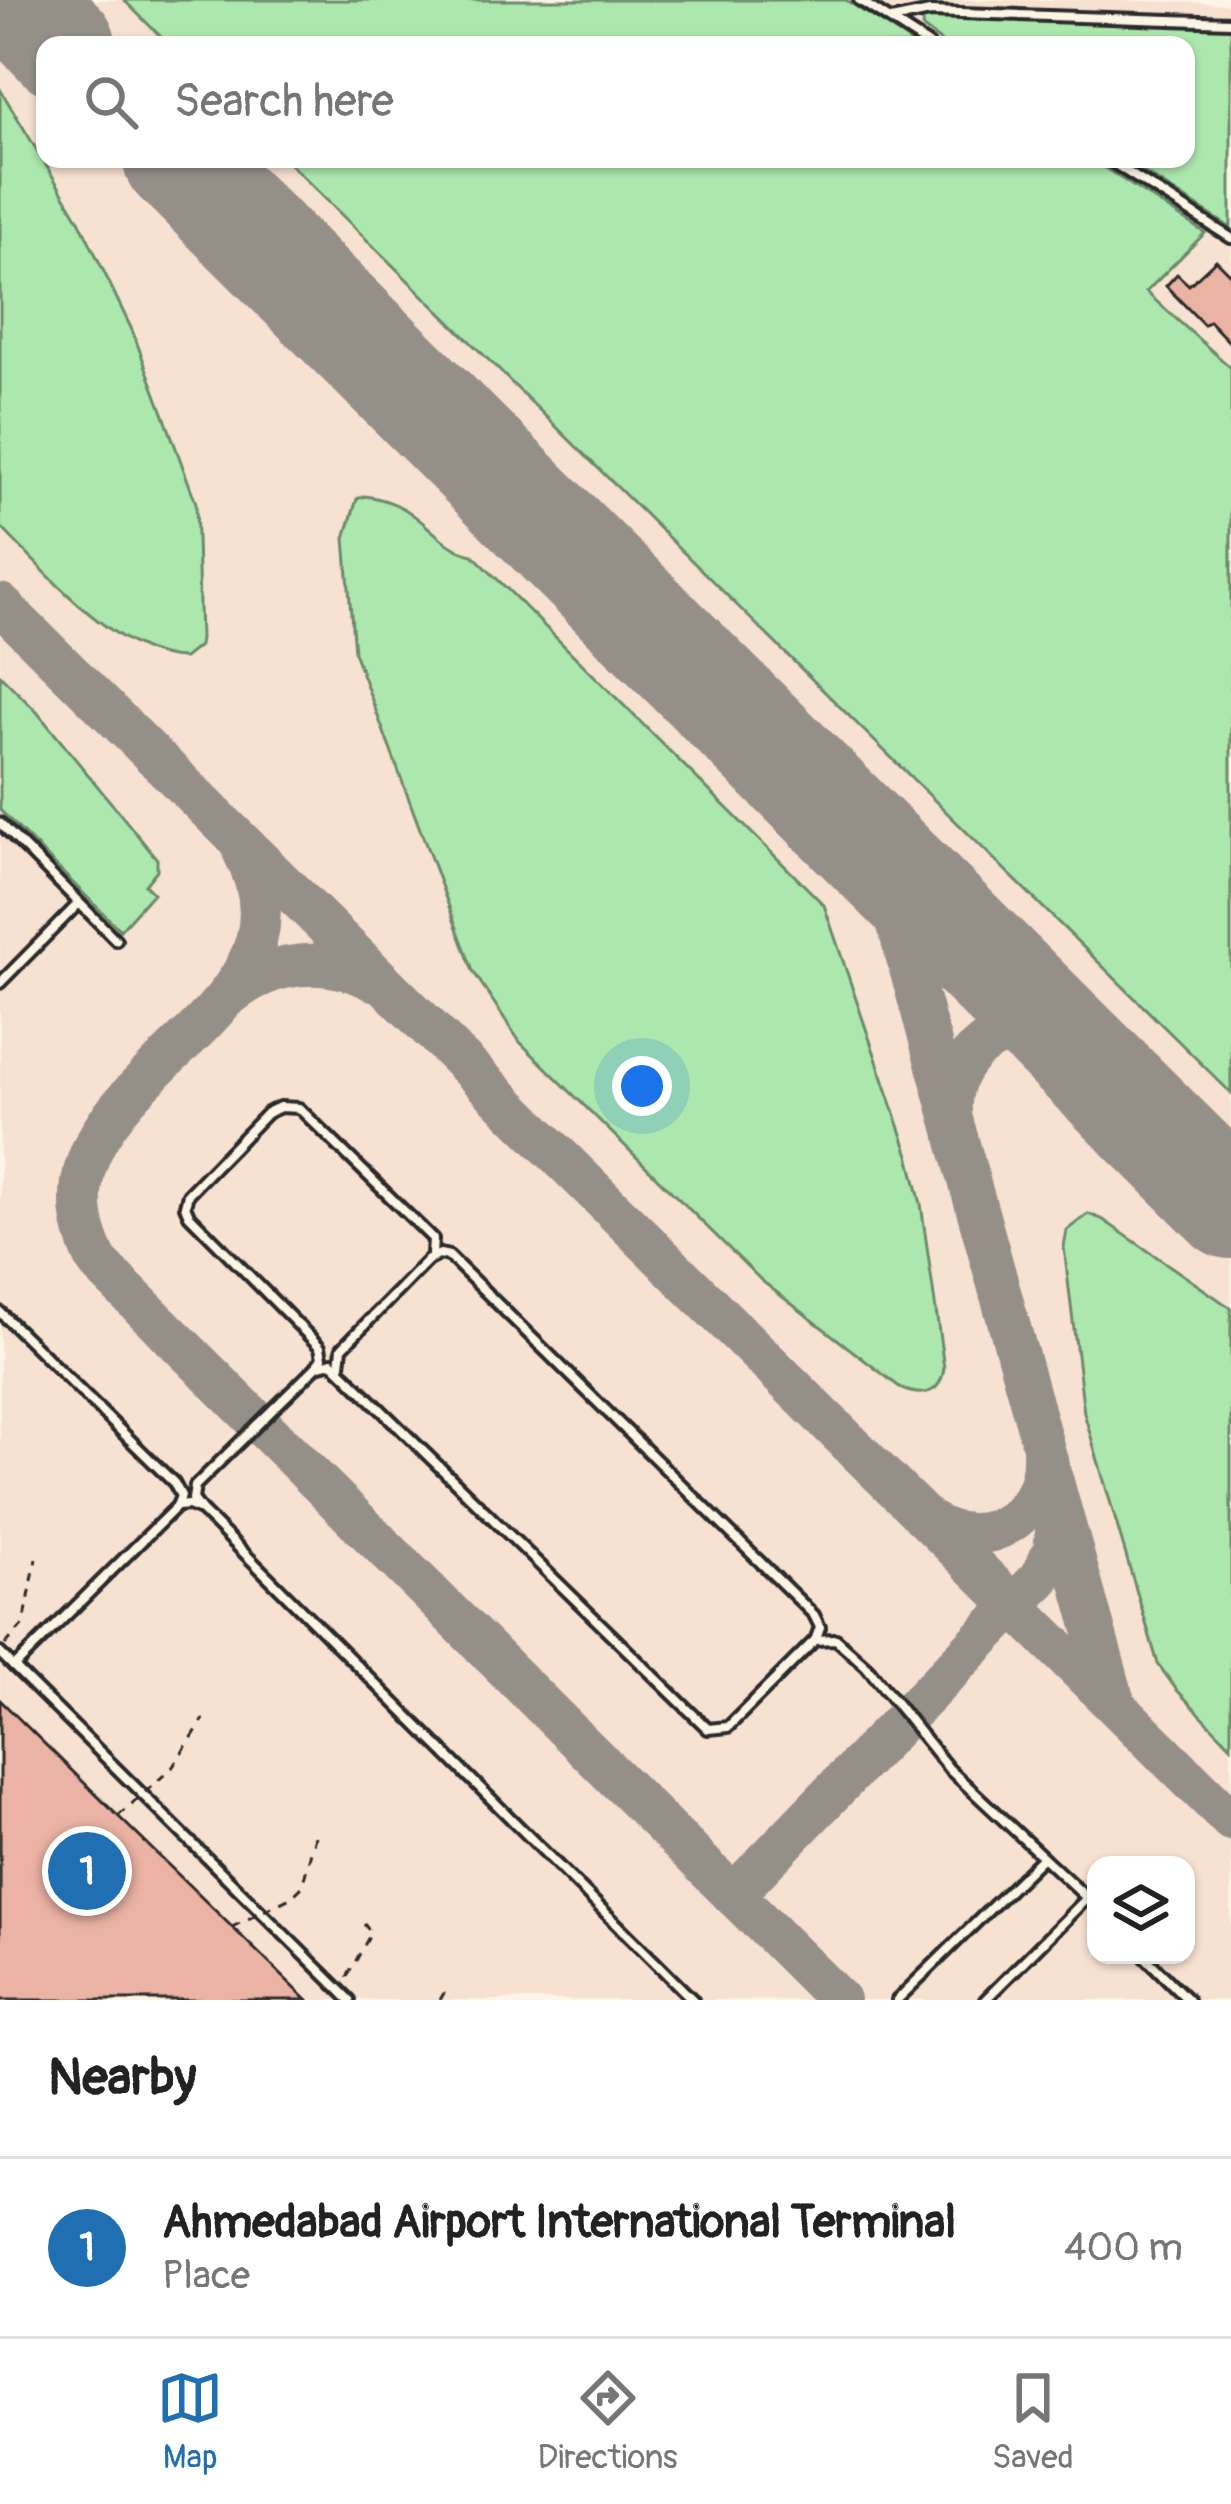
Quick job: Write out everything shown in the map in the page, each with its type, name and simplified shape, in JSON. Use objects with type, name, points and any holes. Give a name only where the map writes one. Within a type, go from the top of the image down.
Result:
[{"type":"lane","points":[[859,0],[915,36]]},
{"type":"lane","points":[[891,20],[930,12],[1231,22]]},
{"type":"lane","points":[[1121,168],[1231,238]]},
{"type":"lane","points":[[0,824],[116,940]]},
{"type":"lane","points":[[0,983],[79,903]]},
{"type":"lane","points":[[317,1366],[322,1356],[318,1346],[185,1206],[188,1194],[267,1114],[280,1107],[299,1108],[433,1239],[435,1250],[342,1348],[318,1346]]},
{"type":"lane","points":[[0,1312],[182,1488],[195,1486],[317,1366],[327,1361],[340,1365],[706,1727],[717,1731],[728,1727],[815,1640],[820,1627],[814,1615],[449,1256],[437,1254],[428,1260]]},
{"type":"lane","points":[[340,1365],[342,1348]]},
{"type":"lane","points":[[14,1667],[177,1506],[180,1493],[174,1483]]},
{"type":"lane","points":[[195,1486],[194,1499],[201,1510],[693,2000]]},
{"type":"lane","points":[[177,1506],[201,1510]]},
{"type":"lane","points":[[815,1640],[836,1639],[866,1666],[949,1769],[1087,1898]]},
{"type":"lane","points":[[0,1652],[350,2000]]},
{"type":"lane","points":[[897,2000],[1042,1856],[1087,1898]]},
{"type":"lane","points":[[985,2000],[1087,1898]]},
{"type":"lane","points":[[1152,1964],[1188,2000]]},
{"type":"path","points":[[0,1652],[24,1624],[36,1559]]},
{"type":"path","points":[[118,1816],[172,1768],[204,1719]]},
{"type":"path","points":[[232,1927],[292,1897],[302,1887],[315,1836]]},
{"type":"path","points":[[345,1980],[371,1933],[364,1924]]},
{"type":"path","points":[[440,1986],[445,1993],[440,2000]]},
{"type":"shaded area","points":[[0,0],[1113,0],[1231,4],[1231,2000],[0,1997]]},
{"type":"green space","points":[[124,0],[846,0],[901,36],[160,36]]},
{"type":"green space","points":[[923,20],[1231,26],[1231,228],[1137,168],[1195,168],[1195,36],[934,36],[922,27]]},
{"type":"green space","points":[[0,89],[36,149],[36,168],[48,168],[79,220],[132,330],[196,503],[199,646],[184,658],[133,644],[83,608],[0,526]]},
{"type":"green space","points":[[294,168],[1105,168],[1205,233],[1146,292],[1231,368],[1231,1093]]},
{"type":"green space","points":[[365,496],[401,507],[447,543],[473,555],[824,905],[909,1155],[921,1204],[944,1368],[935,1388],[917,1393],[902,1389],[762,1281],[520,1042],[473,971],[354,652],[345,538],[357,499]]},
{"type":"green space","points":[[0,675],[37,712],[157,859],[157,870],[145,885],[153,893],[120,930],[0,810]]},
{"type":"green space","points":[[1088,1214],[1231,1308],[1231,1746],[1158,1664],[1084,1413],[1064,1247],[1067,1230]]},
{"type":"building","points":[[1216,260],[1231,275],[1231,344],[1209,321],[1204,325],[1166,286],[1177,274],[1189,285]]},
{"type":"building","points":[[0,1700],[118,1816],[307,2000],[0,2000]]},
{"type":"taxiway","points":[[0,604],[1231,1820]]},
{"type":"taxiway","points":[[863,840],[882,868],[1114,1701]]},
{"type":"taxiway","points":[[243,851],[260,913],[247,965],[213,1012],[127,1099],[94,1146],[81,1200],[98,1263],[839,2000]]},
{"type":"taxiway","points":[[230,995],[263,975],[300,965],[337,967],[374,980]]},
{"type":"taxiway","points":[[951,1111],[961,1069],[990,1040],[1029,1031],[1070,1045]]},
{"type":"taxiway","points":[[931,1522],[972,1534],[1009,1523],[1034,1495],[1043,1454]]},
{"type":"taxiway","points":[[733,1895],[1040,1578],[1054,1550],[1058,1514]]},
{"type":"runway","points":[[17,0],[53,36]]},
{"type":"runway","points":[[186,168],[1231,1205]]},
{"type":"place","name":"Ahmedabad Airport International Terminal","points":[[87,1871]]}]
